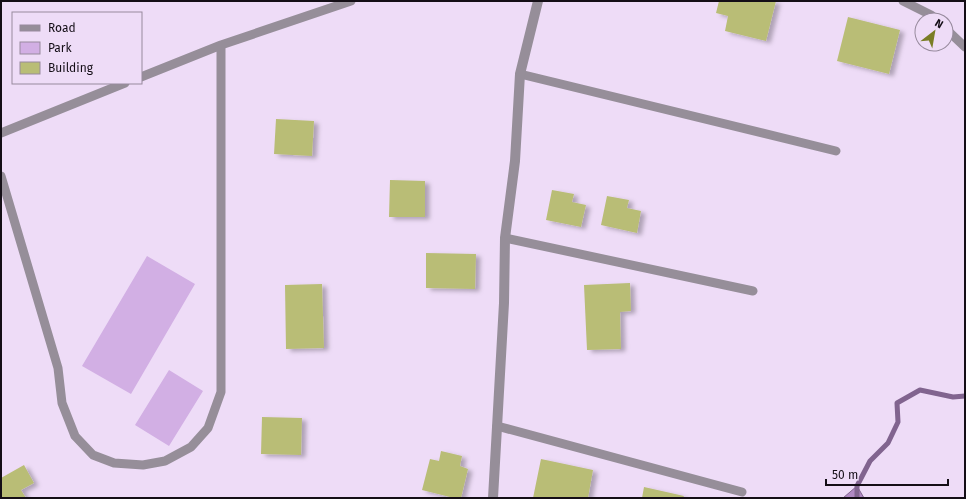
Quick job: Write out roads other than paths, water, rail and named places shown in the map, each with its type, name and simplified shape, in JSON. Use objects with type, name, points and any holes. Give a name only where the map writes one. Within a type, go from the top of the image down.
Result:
[{"type":"street","points":[[494,498],[504,302],[505,238],[514,161],[520,74],[538,1]]},
{"type":"lane","points":[[142,77],[221,44],[351,1]]},
{"type":"lane","points":[[903,1],[925,12]]},
{"type":"lane","points":[[954,37],[965,47]]},
{"type":"lane","points":[[1,176],[58,368],[62,403],[75,436],[93,455],[114,463],[143,465],[165,461],[191,447],[208,428],[221,392],[221,44]]},
{"type":"lane","points":[[520,74],[836,151]]},
{"type":"lane","points":[[1,133],[123,84]]},
{"type":"lane","points":[[505,238],[753,291]]},
{"type":"lane","points":[[497,426],[742,492]]},
{"type":"waterway","points":[[857,498],[857,486],[870,461],[888,443],[898,422],[897,403],[920,390],[953,397],[965,396]]}]
